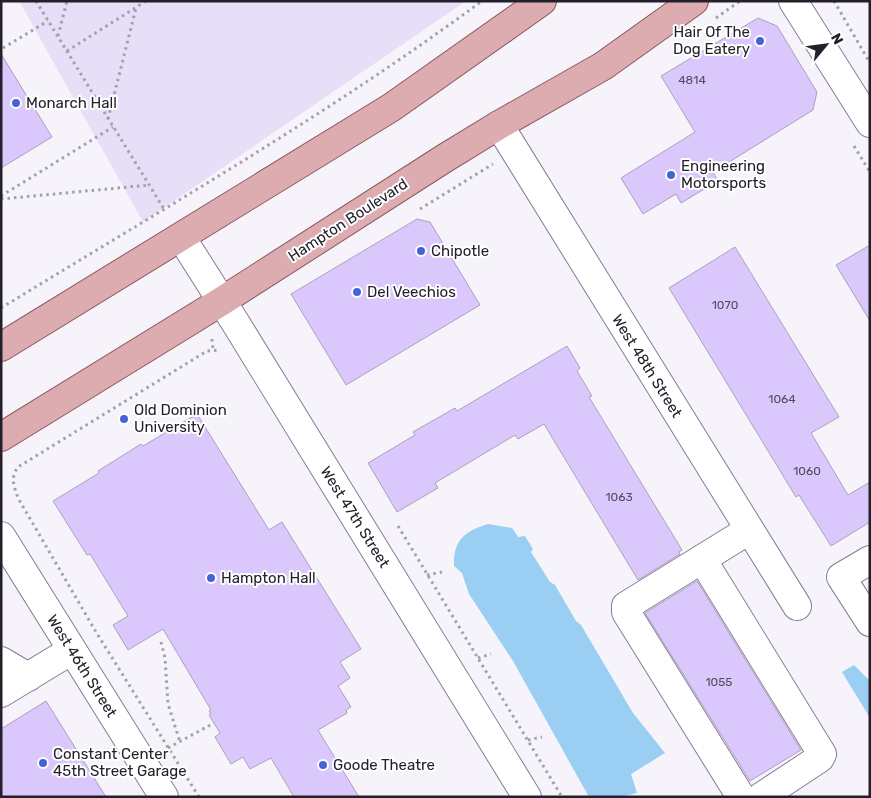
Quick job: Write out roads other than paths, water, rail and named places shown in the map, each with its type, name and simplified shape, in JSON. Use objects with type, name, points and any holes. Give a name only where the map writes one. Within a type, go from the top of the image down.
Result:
[{"type":"main road","points":[[1,347],[392,107],[542,1]]},
{"type":"main road","name":"Hampton Boulevard","points":[[1,437],[222,301],[499,125],[603,66],[694,1]]},
{"type":"street","points":[[793,1],[868,117]]},
{"type":"street","name":"West 48th Street","points":[[499,125],[797,606]]},
{"type":"street","name":"West 47th Street","points":[[181,237],[527,797]]},
{"type":"street","points":[[740,797],[626,612],[626,606],[750,530]]},
{"type":"street","name":"West 46th Street","points":[[1,536],[164,797]]},
{"type":"street","points":[[702,559],[822,754],[820,758],[761,797]]},
{"type":"street","points":[[870,560],[841,577],[870,622]]},
{"type":"street","points":[[1,693],[72,650]]},
{"type":"street","points":[[1,661],[28,677]]},
{"type":"water","points":[[488,524],[512,528],[518,537],[525,536],[533,549],[531,552],[550,582],[555,585],[576,621],[581,625],[633,713],[665,753],[631,774],[637,793],[621,797],[589,797],[513,661],[469,594],[462,573],[454,566],[456,549],[458,543],[467,534]]},
{"type":"water","points":[[854,665],[870,681],[870,718],[842,672]]},
{"type":"place","name":"Hair Of The Dog Eatery","points":[[760,41]]},
{"type":"place","name":"Monarch Hall","points":[[16,103]]},
{"type":"place","name":"Engineering Motorsports","points":[[671,175]]},
{"type":"place","name":"Chipotle","points":[[421,251]]},
{"type":"place","name":"Del Veechios","points":[[357,292]]},
{"type":"place","name":"Old Dominion University","points":[[124,419]]},
{"type":"place","name":"Hampton Hall","points":[[211,578]]},
{"type":"place","name":"Constant Center 45th Street Garage","points":[[43,763]]},
{"type":"place","name":"Goode Theatre","points":[[323,765]]}]
